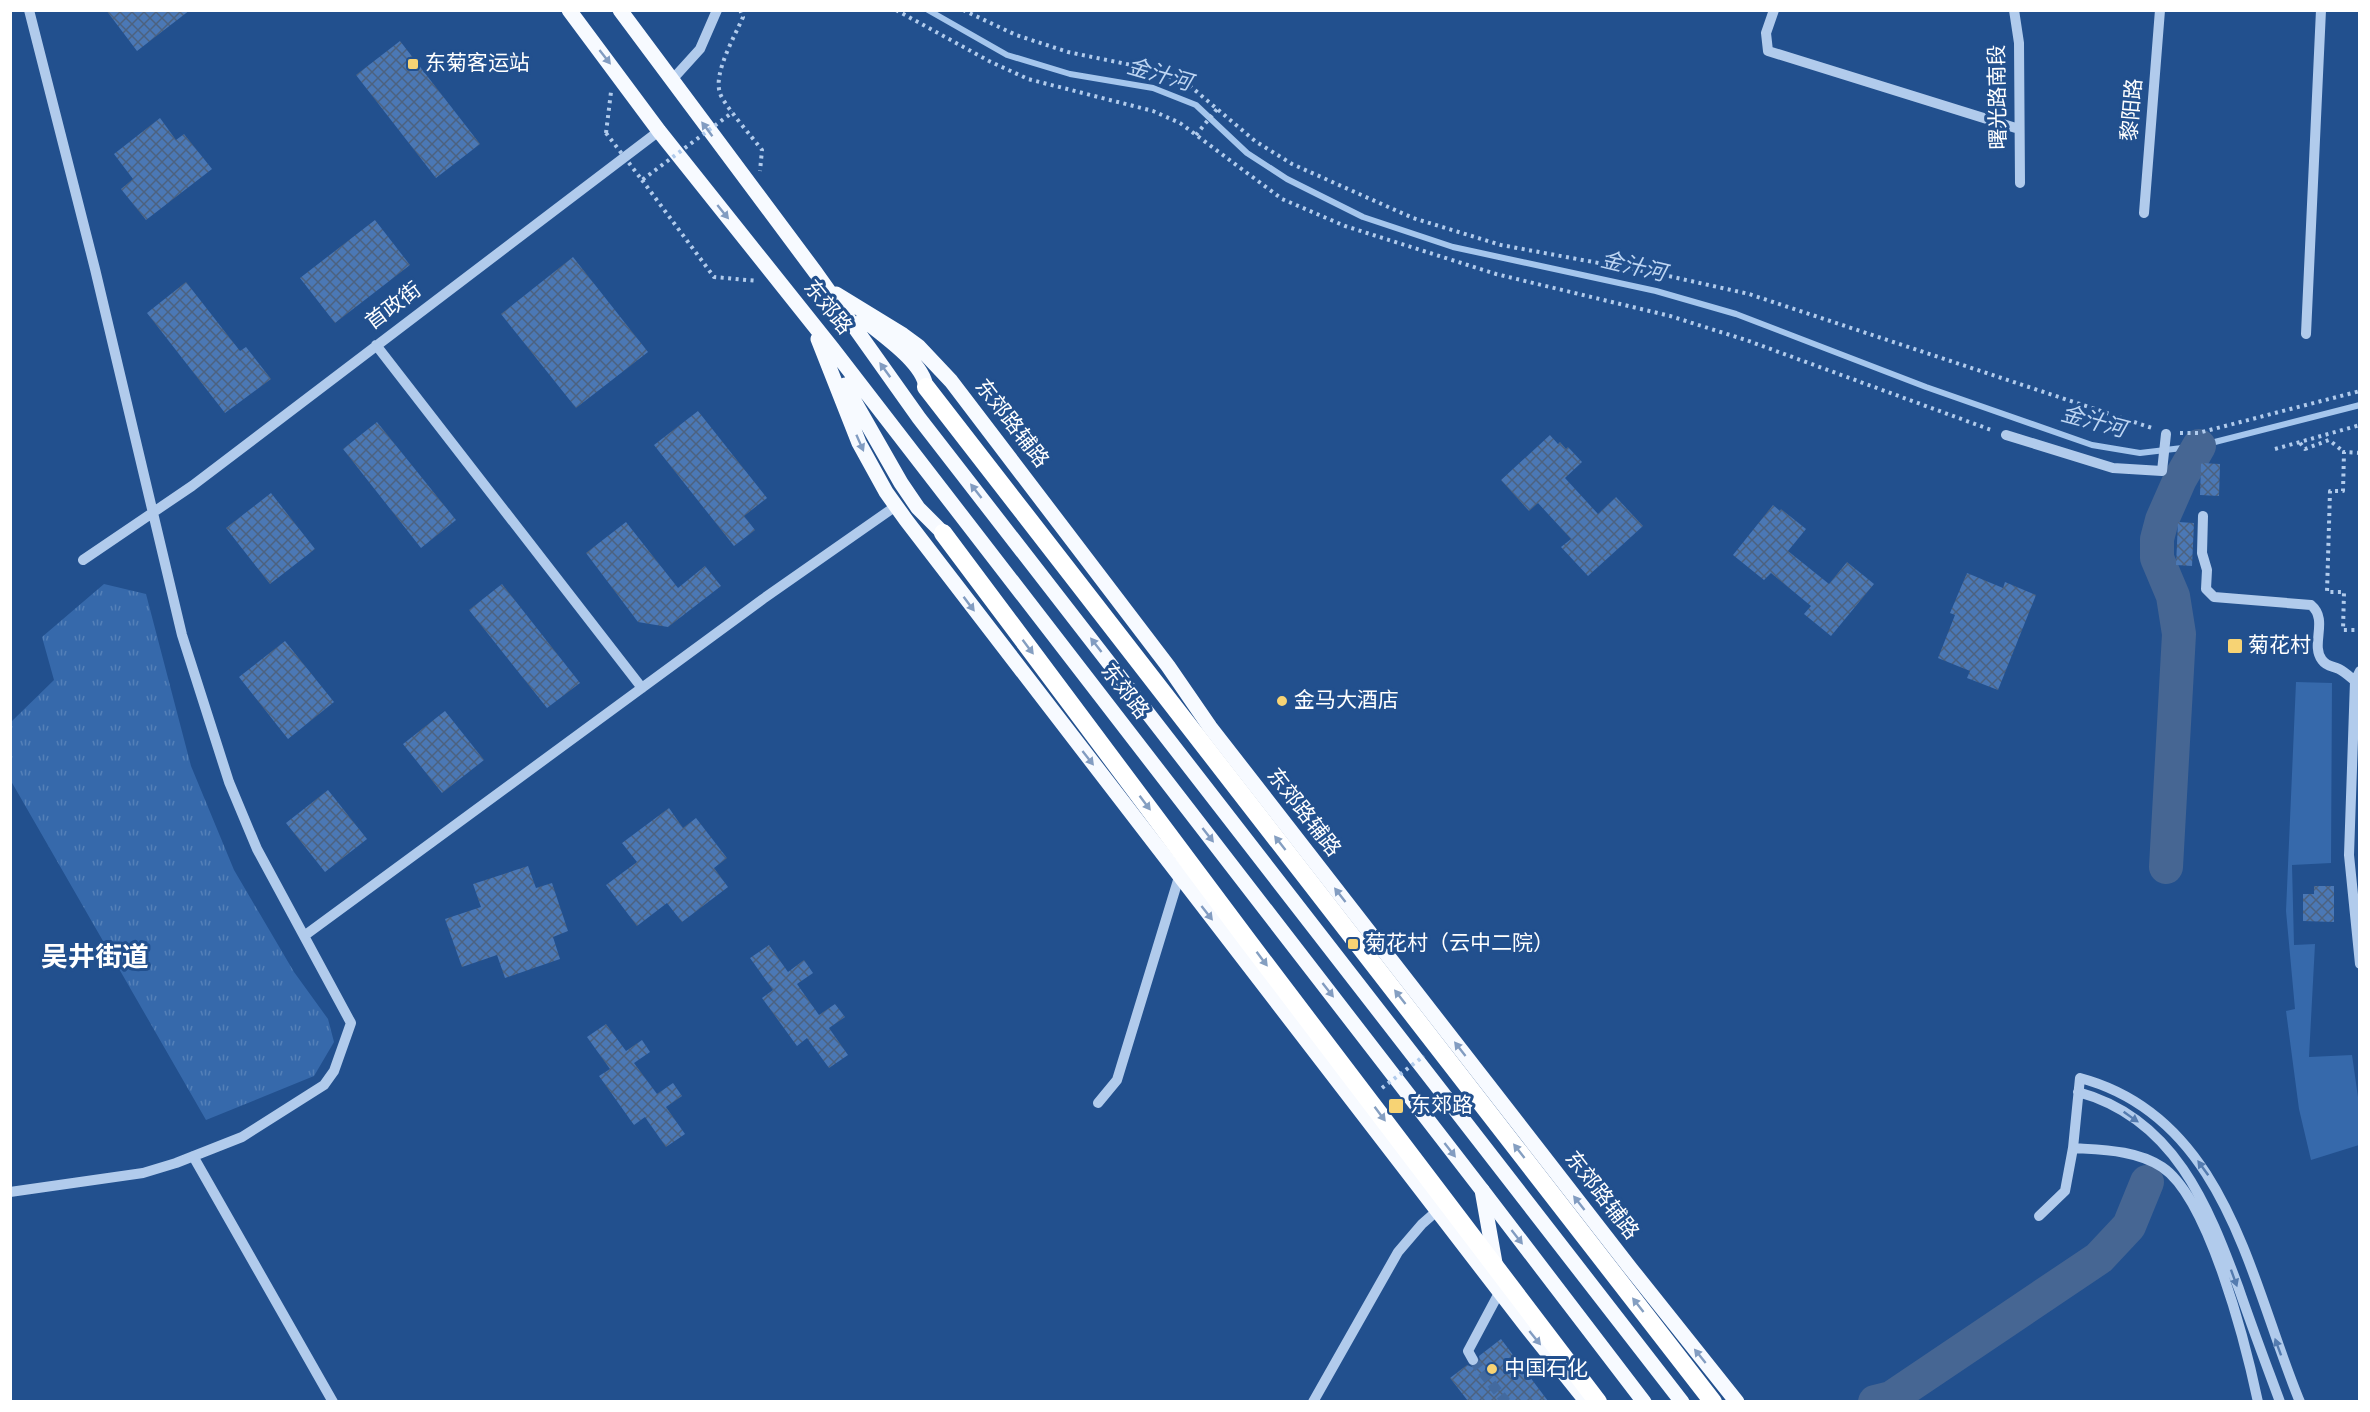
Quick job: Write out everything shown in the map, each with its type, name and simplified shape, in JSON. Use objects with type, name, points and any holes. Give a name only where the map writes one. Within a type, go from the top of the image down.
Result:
[{"type":"highway","points":[[926,387],[1713,1401]]},
{"type":"highway","points":[[943,533],[1248,941],[1598,1401]]},
{"type":"main road","name":"东郊路","points":[[569,10],[659,131],[780,283],[1644,1401]]},
{"type":"main road","name":"东郊路","points":[[620,10],[816,273],[919,418],[1682,1401]]},
{"type":"main road","points":[[816,273],[841,300],[918,368],[924,376],[926,387]]},
{"type":"main road","name":"东郊路辅路","points":[[816,273],[838,296],[889,325],[918,346],[951,381],[1168,666],[1210,727],[1630,1269],[1737,1401]]},
{"type":"main road","points":[[790,296],[817,337],[859,443],[871,467],[896,506],[1386,1146],[1587,1401]]},
{"type":"main road","points":[[790,296],[821,342],[901,483],[918,508],[943,533]]},
{"type":"main road","points":[[1482,1190],[1500,1291]]},
{"type":"street","points":[[10,1192],[143,1173],[242,1137],[324,1085],[334,1071],[351,1023],[257,849],[229,782],[182,635],[95,269],[29,10]]},
{"type":"street","points":[[671,81],[700,49],[717,10]]},
{"type":"street","points":[[1774,10],[1766,33],[1768,51],[2019,129]]},
{"type":"street","name":"曙光路南段","points":[[2014,10],[2019,43],[2020,183]]},
{"type":"street","name":"黎阳路","points":[[2144,213],[2160,10]]},
{"type":"street","points":[[2306,334],[2321,10]]},
{"type":"street","name":"首政街","points":[[83,560],[153,513],[659,131]]},
{"type":"street","points":[[376,345],[642,688]]},
{"type":"street","points":[[2006,435],[2113,468],[2162,471],[2166,434]]},
{"type":"street","points":[[304,936],[642,688],[896,506]]},
{"type":"street","points":[[2203,516],[2202,553],[2207,570],[2206,590],[2208,593],[2214,597],[2312,605],[2318,610],[2320,618],[2319,653],[2322,660],[2328,666],[2357,676],[2349,855],[2360,964]]},
{"type":"street","points":[[1098,1103],[1117,1080],[1179,877]]},
{"type":"street","points":[[2039,1216],[2065,1191],[2073,1148],[2080,1078],[2105,1085],[2140,1106],[2169,1130],[2205,1170],[2224,1202],[2240,1236],[2300,1401]]},
{"type":"street","points":[[2078,1092],[2100,1098],[2145,1126],[2166,1147],[2189,1177],[2213,1223],[2280,1401]]},
{"type":"street","points":[[2073,1148],[2114,1151],[2140,1156],[2160,1166],[2183,1186],[2202,1222],[2223,1278],[2243,1339],[2258,1401]]},
{"type":"street","points":[[193,1156],[333,1401]]},
{"type":"street","points":[[1313,1401],[1398,1252],[1422,1224],[1438,1210]]},
{"type":"street","points":[[1473,1360],[1468,1351],[1500,1291]]},
{"type":"path","points":[[740,10],[742,17],[724,60],[719,79],[720,93],[762,150]]},
{"type":"path","points":[[896,10],[989,61],[1028,79],[1154,111],[1180,123],[1282,199],[1345,226],[1496,274],[1670,316],[1735,336],[2006,435]]},
{"type":"path","points":[[963,10],[1016,34],[1068,52],[1156,70],[1190,86],[1255,141],[1292,164],[1413,218],[1501,245],[1664,275],[1749,294],[2145,424],[2166,434],[2198,433],[2360,391]]},
{"type":"path","points":[[614,69],[606,133],[714,277],[780,283]]},
{"type":"path","points":[[1196,135],[1217,109]]},
{"type":"path","points":[[642,180],[733,112]]},
{"type":"path","points":[[2275,449],[2360,425]]},
{"type":"path","points":[[2300,443],[2305,449],[2330,440],[2344,452],[2360,453]]},
{"type":"path","points":[[2344,452],[2343,491],[2330,491],[2327,592],[2344,592],[2343,630],[2360,630]]},
{"type":"path","points":[[1374,1095],[1429,1052]]},
{"type":"green space","points":[[104,584],[146,594],[191,766],[234,870],[294,972],[328,1019],[334,1042],[314,1076],[206,1120],[11,781],[11,722],[54,680],[42,637]]},
{"type":"green space","points":[[2296,682],[2332,683],[2331,863],[2292,865],[2294,945],[2315,944],[2309,1057],[2352,1055],[2359,1104],[2359,1145],[2311,1160],[2299,1109],[2286,1011],[2295,1009],[2286,911]]},
{"type":"building","points":[[106,10],[190,10],[137,51]]},
{"type":"building","points":[[400,41],[480,144],[436,178],[356,75]]},
{"type":"building","points":[[160,118],[176,140],[184,134],[212,169],[146,220],[121,189],[133,179],[114,154]]},
{"type":"building","points":[[375,220],[410,265],[335,323],[300,278]]},
{"type":"building","points":[[573,257],[648,352],[576,408],[501,314]]},
{"type":"building","points":[[186,282],[240,351],[246,347],[271,379],[225,413],[147,313]]},
{"type":"building","points":[[698,411],[767,498],[744,516],[755,530],[734,546],[654,445]]},
{"type":"building","points":[[377,422],[456,520],[421,548],[343,449]]},
{"type":"building","points":[[1550,435],[1558,444],[1560,442],[1566,449],[1568,447],[1582,462],[1565,478],[1598,514],[1616,497],[1643,526],[1588,576],[1561,547],[1571,539],[1538,503],[1529,511],[1501,480]]},
{"type":"building","points":[[2201,463],[2220,464],[2219,496],[2200,495]]},
{"type":"building","points":[[271,493],[315,549],[270,584],[226,528]]},
{"type":"building","points":[[1773,505],[1806,529],[1788,551],[1829,584],[1847,562],[1874,584],[1831,636],[1804,614],[1811,606],[1771,573],[1764,580],[1733,555]]},
{"type":"building","points":[[626,522],[678,588],[705,566],[721,586],[668,627],[638,622],[586,553]]},
{"type":"building","points":[[2178,522],[2194,523],[2192,566],[2176,565]]},
{"type":"building","points":[[1967,573],[2003,588],[2005,582],[2036,595],[1998,690],[1967,678],[1970,671],[1938,658],[1955,615],[1950,613]]},
{"type":"building","points":[[502,584],[580,683],[547,708],[469,610]]},
{"type":"building","points":[[285,641],[334,702],[288,739],[239,677]]},
{"type":"building","points":[[445,711],[484,760],[442,793],[403,744]]},
{"type":"building","points":[[328,790],[367,839],[325,872],[286,823]]},
{"type":"building","points":[[669,808],[683,828],[696,818],[727,858],[714,868],[728,887],[682,922],[667,903],[637,926],[606,885],[637,862],[622,843]]},
{"type":"building","points":[[528,866],[536,888],[552,883],[568,931],[553,937],[560,959],[505,978],[497,955],[462,967],[445,919],[481,907],[473,884]]},
{"type":"building","points":[[2314,886],[2334,886],[2334,922],[2303,921],[2303,894],[2314,894]]},
{"type":"building","points":[[769,945],[788,972],[804,960],[813,973],[797,984],[819,1015],[835,1004],[845,1017],[829,1028],[848,1055],[829,1068],[807,1038],[797,1046],[762,998],[773,990],[750,958]]},
{"type":"building","points":[[606,1024],[626,1051],[642,1040],[650,1052],[634,1063],[657,1094],[673,1083],[682,1096],[666,1107],[685,1134],[666,1147],[645,1117],[634,1125],[599,1076],[610,1069],[587,1037]]},
{"type":"building","name":"中国石化","points":[[1501,1339],[1548,1401],[1468,1401],[1450,1378],[1467,1365],[1477,1366],[1480,1361],[1479,1356]]},
{"type":"waterway","name":"金汁河","points":[[928,10],[1007,55],[1070,74],[1153,88],[1196,105],[1247,153],[1287,179],[1363,217],[1453,247],[1656,291],[1736,314],[1926,387],[2092,445],[2140,453],[2199,446],[2360,405]]},
{"type":"waterway","points":[[2166,867],[2179,634],[2173,596],[2157,558],[2157,539],[2162,520],[2180,479],[2199,446]]},
{"type":"waterway","points":[[1875,1402],[1891,1398],[2099,1258],[2129,1226],[2147,1182]]},
{"type":"tunnel","points":[[1473,1360],[1506,1402]]},
{"type":"place","name":"东菊客运站","points":[[413,64]]},
{"type":"place","name":"菊花村","points":[[2235,646]]},
{"type":"place","name":"金马大酒店","points":[[1282,701]]},
{"type":"place","name":"菊花村（云中二院）","points":[[1353,944]]},
{"type":"place","name":"东郊路","points":[[1396,1106]]},
{"type":"place","name":"中国石化","points":[[1492,1369]]},
{"type":"district","name":"吴井街道","points":[[95,959]]}]
